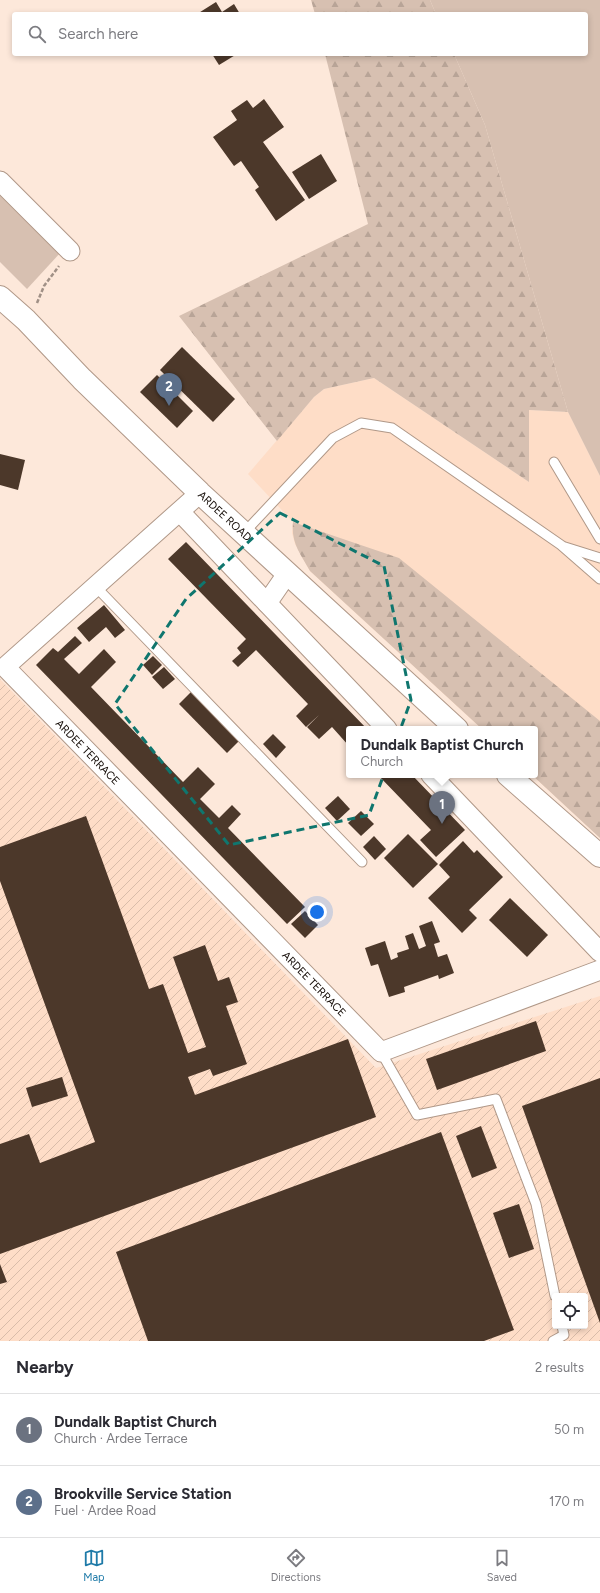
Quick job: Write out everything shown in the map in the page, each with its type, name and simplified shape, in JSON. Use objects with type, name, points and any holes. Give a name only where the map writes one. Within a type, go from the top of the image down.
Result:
[{"type":"main road","name":"ARDEE ROAD","points":[[0,297],[29,324],[82,379],[243,534],[453,726]]},
{"type":"main road","points":[[511,778],[600,856]]},
{"type":"street","points":[[0,181],[70,251]]},
{"type":"street","name":"ARDEE TERRACE","points":[[200,493],[2,669],[381,1052]]},
{"type":"street","points":[[180,512],[384,726]]},
{"type":"street","points":[[267,603],[287,574]]},
{"type":"street","points":[[434,778],[600,952]]},
{"type":"street","points":[[381,1052],[600,970]]},
{"type":"lane","points":[[243,534],[333,438],[361,423],[392,428],[561,545],[600,579]]},
{"type":"lane","points":[[554,462],[600,538]]},
{"type":"lane","points":[[561,545],[600,558]]},
{"type":"lane","points":[[96,587],[362,862]]},
{"type":"lane","points":[[381,1052],[417,1115],[496,1099],[536,1204],[554,1293]]},
{"type":"lane","points":[[553,1341],[564,1335],[563,1329]]},
{"type":"path","points":[[29,324],[44,286],[70,251]]},
{"type":"highlighted area","points":[[280,513],[384,566],[411,700],[369,815],[229,845],[115,704],[186,599]]},
{"type":"shaded area","points":[[374,378],[529,482],[529,410],[568,412],[600,476],[600,838],[535,778],[538,778],[538,726],[479,726],[310,571],[295,544],[292,533],[293,522],[248,474],[314,397],[324,389]]},
{"type":"shaded area","points":[[0,679],[376,1068],[600,996],[600,1341],[0,1341]]},
{"type":"green space","points":[[311,0],[430,0],[435,12],[314,12]]},
{"type":"green space","points":[[430,0],[600,0],[600,476],[568,412],[485,125],[455,56],[588,56],[588,12],[435,12]]},
{"type":"green space","points":[[326,56],[455,56],[485,125],[568,412],[529,410],[529,482],[374,378],[324,389],[314,397],[277,441],[179,316],[368,224]]},
{"type":"green space","points":[[0,192],[61,252],[27,289],[0,262]]},
{"type":"green space","points":[[293,522],[399,558],[600,721],[600,838],[535,778],[538,778],[538,726],[479,726],[310,571],[295,542]]},
{"type":"building","points":[[216,2],[222,12],[200,12]]},
{"type":"building","points":[[234,4],[239,12],[222,12]]},
{"type":"building","points":[[213,56],[234,56],[219,65]]},
{"type":"building","points":[[264,99],[284,127],[263,142],[305,200],[276,221],[255,190],[259,187],[241,161],[234,166],[213,137],[237,120],[231,111],[247,100],[253,108]]},
{"type":"building","points":[[321,154],[337,181],[309,199],[292,172]]},
{"type":"building","points":[[182,347],[235,399],[213,422],[160,370]]},
{"type":"building","points":[[157,375],[193,411],[177,428],[140,392]]},
{"type":"building","points":[[0,454],[25,460],[18,490],[0,485]]},
{"type":"building","points":[[186,542],[364,726],[346,726],[346,743],[332,727],[319,739],[307,727],[319,715],[306,727],[296,716],[308,704],[256,650],[238,667],[232,661],[241,653],[237,648],[246,639],[168,559]]},
{"type":"building","points":[[104,605],[125,630],[115,638],[106,627],[89,642],[77,628]]},
{"type":"building","points":[[75,636],[82,643],[64,659],[79,674],[104,649],[116,662],[91,687],[183,782],[198,767],[215,784],[200,799],[219,818],[232,805],[241,814],[228,828],[305,907],[287,924],[36,665],[53,648],[58,652]]},
{"type":"building","points":[[153,656],[162,665],[152,675],[143,665]]},
{"type":"building","points":[[164,667],[175,679],[163,689],[152,677]]},
{"type":"building","points":[[191,692],[239,741],[227,753],[179,704]]},
{"type":"building","points":[[273,734],[286,747],[276,758],[263,744]]},
{"type":"building","points":[[381,778],[415,778],[465,830],[436,857],[420,840],[431,830]]},
{"type":"building","points":[[338,796],[350,809],[337,821],[325,808]]},
{"type":"building","points":[[361,811],[374,824],[361,836],[348,823]]},
{"type":"building","points":[[86,816],[149,989],[163,984],[188,1053],[206,1047],[173,957],[205,945],[218,981],[229,977],[238,1002],[226,1006],[247,1064],[213,1076],[210,1069],[188,1077],[195,1095],[348,1039],[376,1117],[0,1254],[0,1144],[29,1134],[40,1163],[95,1142],[0,881],[0,847]]},
{"type":"building","points":[[408,834],[438,864],[413,888],[384,858]]},
{"type":"building","points":[[374,836],[386,849],[375,860],[363,847]]},
{"type":"building","points":[[463,841],[474,853],[477,850],[503,877],[469,910],[477,918],[462,933],[428,898],[450,877],[439,865]]},
{"type":"building","points":[[510,898],[548,935],[527,957],[489,920]]},
{"type":"building","points":[[305,911],[318,925],[305,938],[291,924]]},
{"type":"building","points":[[432,921],[440,942],[434,944],[438,957],[447,954],[454,973],[439,979],[438,975],[404,987],[405,992],[389,997],[378,964],[371,966],[365,948],[385,941],[391,960],[398,957],[397,953],[409,949],[405,936],[413,933],[419,949],[426,946],[419,926]]},
{"type":"building","points":[[536,1021],[546,1051],[437,1090],[426,1059]]},
{"type":"building","points":[[62,1077],[68,1096],[32,1107],[26,1088]]},
{"type":"building","points":[[600,1078],[600,1323],[522,1106]]},
{"type":"building","points":[[481,1126],[497,1168],[472,1178],[456,1136]]},
{"type":"building","points":[[441,1132],[514,1330],[484,1341],[148,1341],[116,1252]]},
{"type":"building","points":[[519,1204],[534,1249],[509,1258],[493,1213]]},
{"type":"building","points":[[0,1264],[7,1282],[0,1284]]},
{"type":"place","name":"Brookville Service Station","points":[[169,406]]},
{"type":"place","name":"Dundalk Baptist Church","points":[[442,824]]}]
